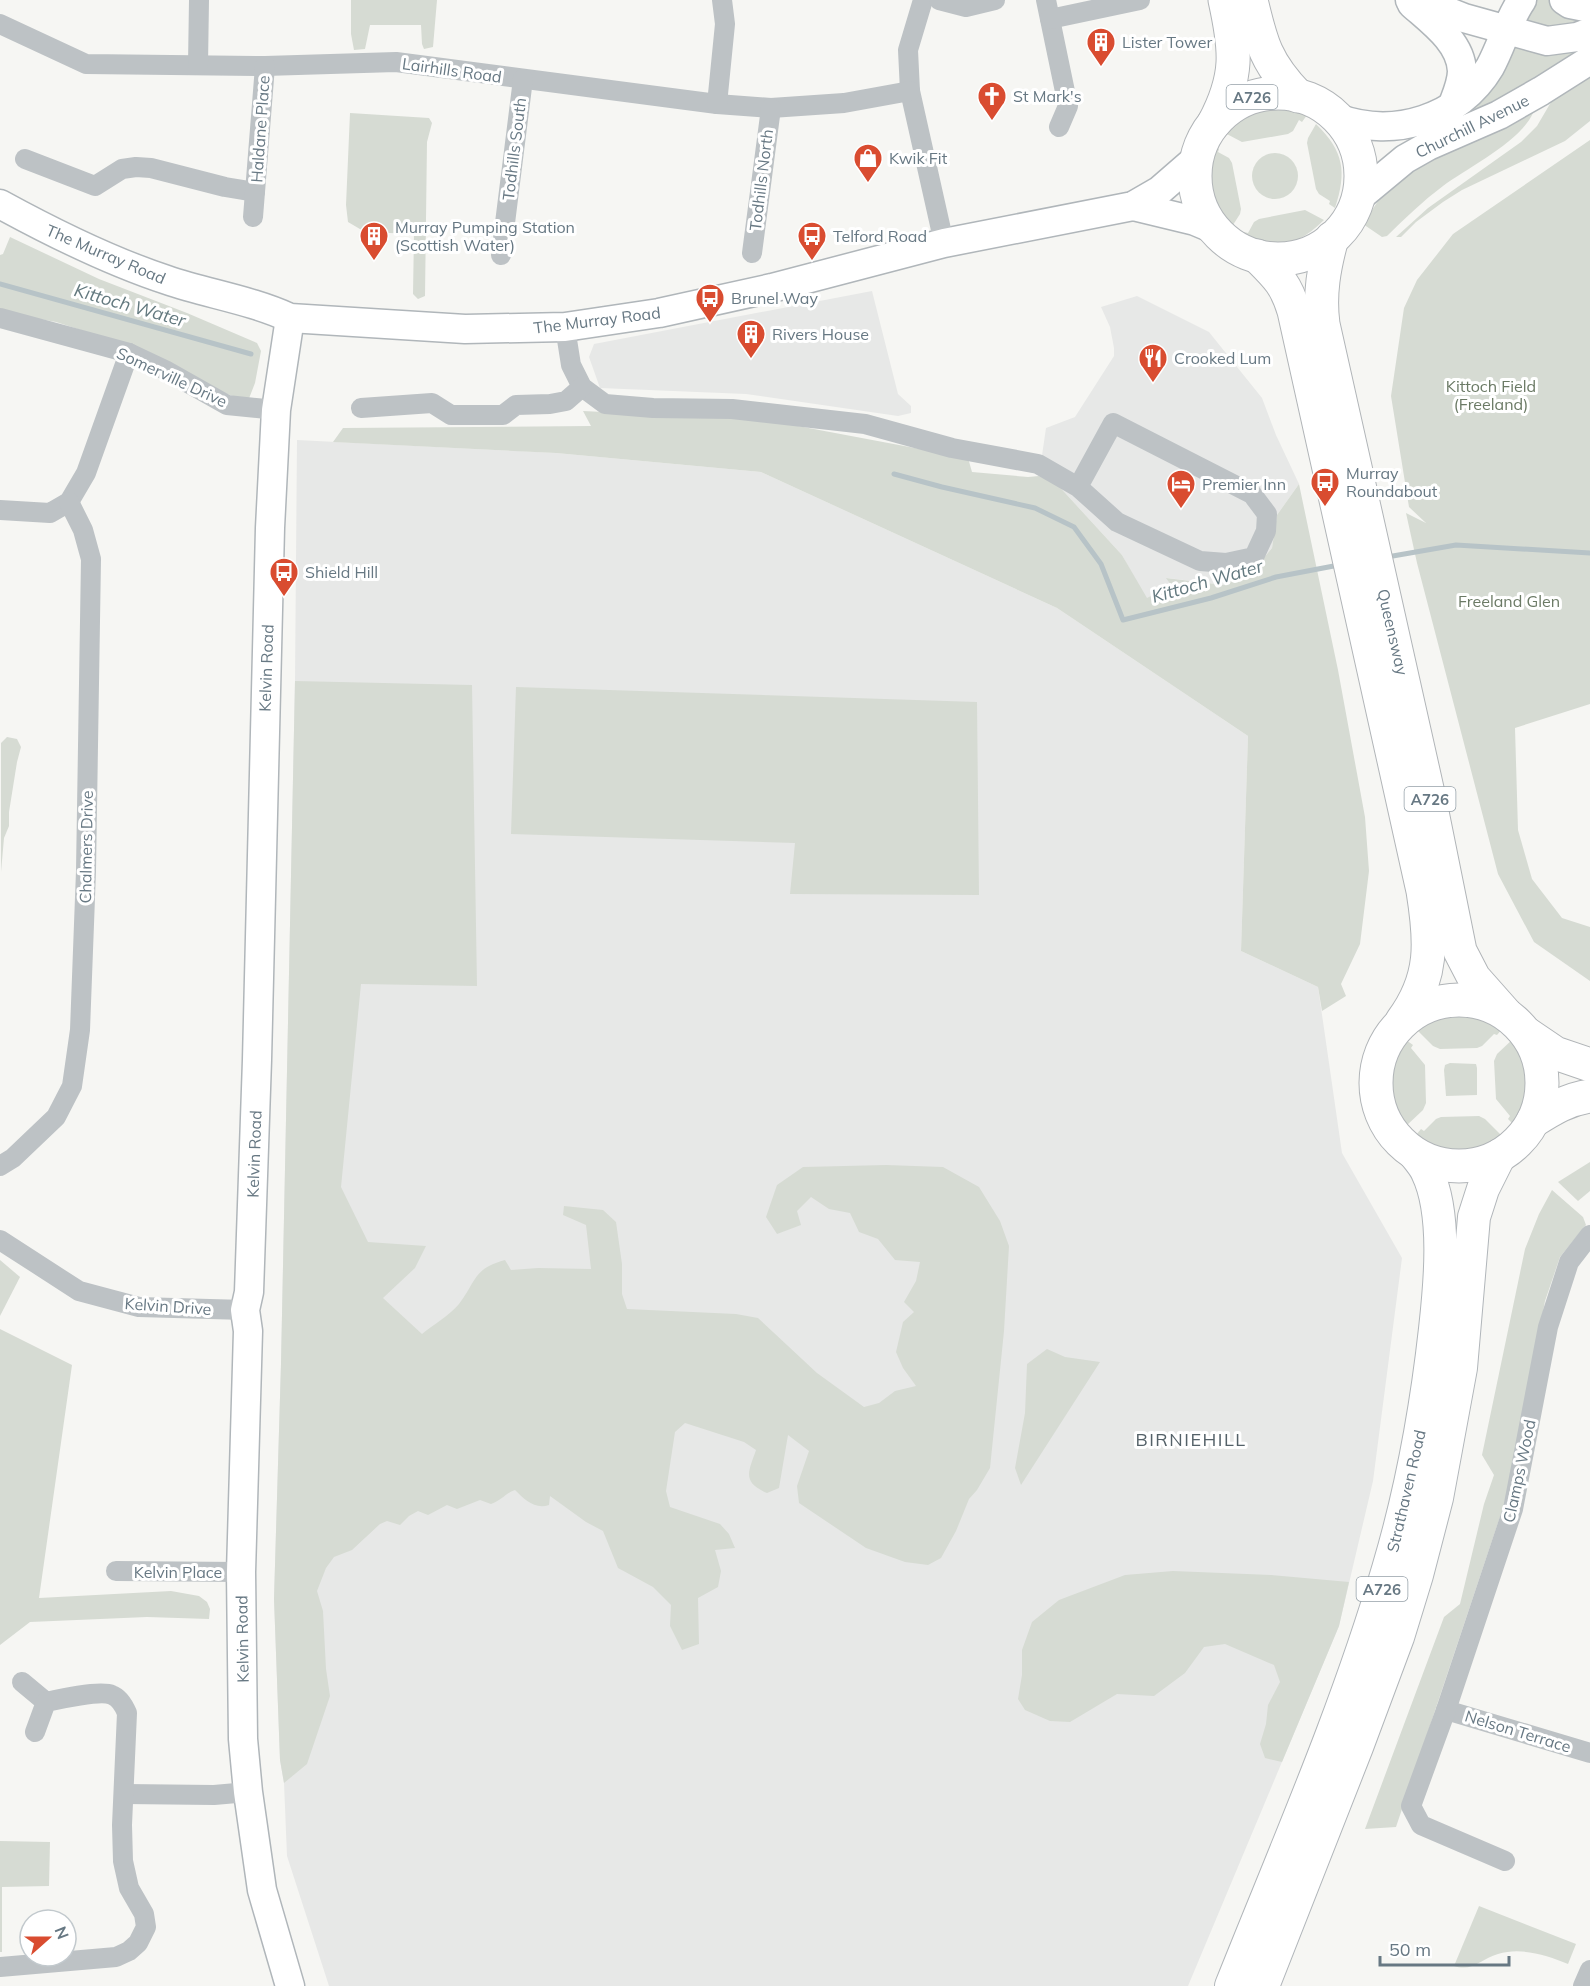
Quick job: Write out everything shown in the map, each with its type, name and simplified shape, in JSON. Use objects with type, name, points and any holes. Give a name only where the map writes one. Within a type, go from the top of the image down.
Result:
[{"type":"highway","name":"A726","points":[[1214,123],[1229,109],[1247,99],[1278,93],[1298,96],[1315,102],[1337,118],[1349,134],[1359,160],[1358,198],[1348,220],[1332,238],[1318,249],[1301,256],[1284,259],[1257,256],[1234,246],[1214,230],[1204,214],[1197,195],[1195,177],[1197,158],[1204,139],[1227,98],[1233,65],[1233,38],[1225,0]]},
{"type":"highway","name":"A726","points":[[1251,0],[1258,31],[1269,60],[1298,96]]},
{"type":"highway","name":"Queensway","points":[[1332,238],[1323,271],[1321,311],[1349,495],[1374,608],[1405,807],[1427,916],[1428,955],[1421,987],[1417,1000],[1402,1021]]},
{"type":"highway","name":"Queensway","points":[[1257,256],[1280,280],[1290,298],[1349,495]]},
{"type":"highway","name":"Queensway","points":[[1374,608],[1430,802],[1460,951],[1465,964],[1478,984],[1516,1024]]},
{"type":"highway","name":"A726","points":[[1452,999],[1480,1002],[1516,1024],[1537,1054],[1542,1077],[1540,1099],[1533,1120],[1519,1140],[1500,1155],[1484,1162],[1466,1166],[1448,1166],[1414,1153],[1393,1134],[1380,1110],[1375,1085],[1376,1072],[1383,1048],[1402,1021],[1425,1006],[1452,999]]},
{"type":"highway","points":[[1516,1024],[1555,1053],[1590,1065]]},
{"type":"highway","points":[[1533,1120],[1562,1103],[1590,1096]]},
{"type":"main road","name":"Strathaven Road","points":[[1231,1986],[1353,1677],[1389,1568],[1416,1457],[1431,1366],[1440,1262],[1435,1198],[1427,1172],[1414,1153]]},
{"type":"main road","name":"Strathaven Road","points":[[1263,1986],[1358,1747],[1398,1637],[1417,1575],[1437,1498],[1461,1368],[1474,1217],[1500,1155]]},
{"type":"street","points":[[198,65],[199,0]]},
{"type":"street","points":[[717,104],[725,24],[722,0]]},
{"type":"street","points":[[923,0],[908,50],[910,91],[944,243]]},
{"type":"street","points":[[939,0],[966,7],[995,0]]},
{"type":"street","points":[[1059,127],[1068,106],[1048,9],[1140,0]]},
{"type":"street","points":[[1564,0],[1570,4],[1590,8]]},
{"type":"street","points":[[1417,2],[1487,7],[1521,1]]},
{"type":"street","name":"Churchill Avenue","points":[[1337,118],[1362,126],[1402,125],[1440,115],[1452,107],[1491,66],[1521,1]]},
{"type":"street","points":[[1417,2],[1464,18],[1547,40],[1578,37],[1590,32]]},
{"type":"street","points":[[1417,2],[1448,38],[1461,62],[1462,72],[1452,107]]},
{"type":"street","name":"Lairhills Road","points":[[0,24],[86,64],[265,66],[396,62],[717,104],[771,108],[844,104],[910,91]]},
{"type":"street","name":"Churchill Avenue","points":[[1358,198],[1405,159],[1428,146],[1499,115],[1590,60]]},
{"type":"street","name":"Haldane Place","points":[[253,217],[265,66]]},
{"type":"street","name":"Todhills South","points":[[501,255],[523,80]]},
{"type":"street","name":"Todhills North","points":[[752,253],[771,108]]},
{"type":"street","name":"The Murray Road","points":[[0,204],[83,247],[166,280],[272,310],[290,318],[465,329],[564,327],[659,313],[772,288],[944,243],[1133,206],[1159,191],[1197,158]]},
{"type":"street","name":"Haldane Place","points":[[25,159],[95,186],[122,169],[136,167],[151,168],[225,188],[255,192]]},
{"type":"street","name":"The Murray Road","points":[[1133,206],[1195,221],[1214,230]]},
{"type":"street","name":"Somerville Drive","points":[[0,318],[129,353],[165,370],[226,405],[276,410]]},
{"type":"street","name":"Kelvin Road","points":[[290,318],[276,410],[270,528],[253,1186],[249,1292],[245,1310],[248,1331],[241,1572],[243,1739],[248,1792],[262,1890],[290,1986]]},
{"type":"street","points":[[564,327],[571,365],[582,387],[605,404],[653,408],[732,409],[866,424],[952,448],[1038,464],[1078,487],[1117,522],[1200,561],[1226,563],[1254,557],[1266,531],[1267,514],[1252,494],[1113,423],[1078,487]]},
{"type":"street","points":[[0,510],[50,513],[69,502],[86,473],[129,353]]},
{"type":"street","points":[[361,408],[432,403],[451,415],[503,415],[516,405],[550,404],[566,400],[582,387]]},
{"type":"street","name":"Chalmers Drive","points":[[0,1166],[13,1158],[56,1118],[72,1086],[80,1030],[86,871],[91,559],[83,530],[69,502]]},
{"type":"street","name":"Clamps Wood","points":[[1505,1861],[1421,1825],[1411,1806],[1446,1710],[1513,1509],[1548,1328],[1569,1262],[1590,1234]]},
{"type":"street","name":"Kelvin Drive","points":[[0,1240],[79,1291],[125,1305],[245,1310]]},
{"type":"street","name":"Kelvin Place","points":[[116,1571],[241,1572]]},
{"type":"street","points":[[21,1682],[46,1702]]},
{"type":"street","points":[[0,1967],[116,1956],[129,1951],[138,1942],[146,1927],[144,1914],[129,1888],[123,1861],[122,1825],[127,1713],[123,1703],[111,1694],[69,1696],[46,1702]]},
{"type":"street","points":[[35,1732],[46,1702]]},
{"type":"street","name":"Nelson Terrace","points":[[1446,1710],[1590,1753]]},
{"type":"street","points":[[124,1794],[214,1795],[248,1792]]},
{"type":"street","points":[[1583,1986],[1590,1970]]},
{"type":"shaded area","points":[[872,291],[898,394],[911,406],[911,413],[898,416],[746,394],[600,388],[589,357],[594,344]]},
{"type":"shaded area","points":[[1137,296],[1209,332],[1262,398],[1299,484],[1277,515],[1272,548],[1257,566],[1225,585],[1167,578],[1171,585],[1146,599],[1122,555],[1056,483],[1039,476],[1046,428],[1075,417],[1114,356],[1110,327],[1101,307]]},
{"type":"shaded area","points":[[297,440],[556,453],[761,472],[1057,608],[1248,736],[1241,951],[1318,987],[1342,1153],[1402,1258],[1373,1481],[1339,1626],[1188,1986],[329,1986],[287,1856],[284,1783],[280,1760],[274,1599],[295,681]]},
{"type":"green space","points":[[351,0],[437,0],[433,47],[424,49],[421,25],[370,25],[365,49],[354,50],[351,34]]},
{"type":"green space","points":[[1537,0],[1556,0],[1581,12],[1581,30],[1522,26]]},
{"type":"green space","points":[[1515,40],[1590,50],[1518,96],[1423,131],[1479,98],[1497,81]]},
{"type":"green space","points":[[1590,72],[1590,121],[1565,141],[1462,190],[1416,222],[1401,237],[1396,237],[1428,208],[1521,142],[1537,126],[1554,97]]},
{"type":"green space","points":[[1280,107],[1307,115],[1302,122],[1299,120],[1293,131],[1288,134],[1242,142],[1223,132],[1248,114]]},
{"type":"green space","points":[[1530,109],[1533,113],[1526,124],[1506,144],[1436,192],[1387,236],[1382,237],[1363,224],[1378,201],[1411,171]]},
{"type":"green space","points":[[350,113],[429,118],[432,123],[427,142],[425,296],[418,299],[413,294],[414,234],[365,232],[348,222],[346,205]]},
{"type":"green space","points":[[1316,124],[1332,143],[1340,163],[1341,183],[1335,208],[1316,189],[1307,143]]},
{"type":"green space","points":[[1590,140],[1590,704],[1515,728],[1518,830],[1532,879],[1562,918],[1590,927],[1590,981],[1534,942],[1498,874],[1417,563],[1406,513],[1426,523],[1409,507],[1391,396],[1404,308],[1417,280],[1453,234]]},
{"type":"green space","points":[[1212,145],[1232,163],[1241,209],[1231,228],[1215,209],[1207,190],[1207,169]]},
{"type":"green space","points":[[1275,153],[1291,160],[1298,176],[1291,192],[1275,199],[1259,192],[1252,176],[1259,160]]},
{"type":"green space","points":[[1305,210],[1324,220],[1305,236],[1295,241],[1275,245],[1240,239],[1244,232],[1248,233],[1254,222],[1259,219]]},
{"type":"green space","points":[[10,237],[99,279],[257,343],[261,351],[255,383],[248,401],[215,390],[149,352],[56,322],[0,309],[0,255],[3,254]]},
{"type":"green space","points":[[583,411],[766,420],[968,458],[972,472],[1039,476],[1056,483],[1122,555],[1147,598],[1171,585],[1166,578],[1224,585],[1227,571],[1257,566],[1272,548],[1277,515],[1299,484],[1338,670],[1365,817],[1369,871],[1360,944],[1341,984],[1346,996],[1322,1011],[1318,987],[1241,951],[1248,736],[1057,608],[761,472],[556,453],[333,442],[343,428],[591,426]]},
{"type":"green space","points":[[295,681],[472,685],[477,986],[361,984],[341,1187],[368,1242],[426,1246],[415,1268],[383,1298],[422,1334],[455,1308],[477,1276],[495,1263],[505,1260],[511,1270],[591,1269],[586,1225],[563,1215],[564,1206],[603,1210],[616,1222],[622,1264],[622,1294],[627,1309],[736,1314],[758,1318],[817,1373],[864,1407],[879,1403],[895,1391],[916,1386],[903,1368],[896,1352],[903,1322],[914,1312],[904,1302],[916,1281],[920,1262],[895,1260],[878,1239],[859,1232],[850,1213],[829,1209],[811,1197],[797,1211],[801,1225],[777,1234],[766,1217],[777,1185],[803,1167],[886,1165],[943,1167],[979,1187],[1000,1221],[1009,1246],[1004,1331],[990,1468],[969,1499],[956,1531],[941,1558],[928,1565],[905,1562],[866,1548],[799,1503],[797,1486],[809,1451],[788,1435],[779,1488],[767,1493],[753,1485],[750,1480],[750,1470],[756,1450],[744,1442],[685,1423],[675,1432],[666,1491],[670,1507],[720,1524],[729,1534],[735,1548],[715,1550],[721,1571],[718,1587],[698,1598],[699,1644],[682,1650],[670,1626],[671,1605],[653,1587],[618,1568],[603,1531],[586,1522],[550,1496],[549,1505],[539,1506],[526,1500],[515,1490],[491,1504],[480,1500],[457,1509],[447,1505],[428,1515],[418,1511],[400,1525],[387,1521],[380,1524],[352,1550],[334,1557],[326,1568],[317,1591],[323,1611],[330,1696],[307,1764],[284,1783],[280,1760],[274,1599]]},
{"type":"green space","points":[[516,687],[977,702],[979,895],[790,894],[795,843],[511,834]]},
{"type":"green space","points":[[7,737],[17,739],[21,747],[9,812],[9,826],[4,838],[1,872],[1,743]]},
{"type":"green space","points":[[1456,1013],[1481,1017],[1502,1029],[1477,1048],[1440,1049],[1433,1046],[1416,1029],[1435,1018]]},
{"type":"green space","points":[[1514,1038],[1525,1059],[1530,1081],[1526,1103],[1513,1124],[1508,1119],[1510,1116],[1496,1099],[1494,1061],[1497,1054]]},
{"type":"green space","points":[[1406,1040],[1413,1045],[1411,1048],[1425,1065],[1426,1103],[1423,1110],[1406,1126],[1394,1104],[1390,1083],[1394,1062]]},
{"type":"green space","points":[[1450,1063],[1476,1064],[1477,1095],[1446,1096],[1444,1070],[1445,1065]]},
{"type":"green space","points":[[1479,1116],[1502,1136],[1480,1147],[1459,1151],[1437,1148],[1416,1135],[1421,1129],[1424,1131],[1441,1117]]},
{"type":"green space","points":[[1590,1162],[1590,1191],[1578,1201],[1558,1182]]},
{"type":"green space","points":[[1552,1190],[1583,1217],[1586,1225],[1560,1257],[1545,1301],[1511,1484],[1396,1827],[1365,1829],[1444,1617],[1460,1604],[1484,1504],[1494,1475],[1482,1455],[1525,1249],[1539,1214]]},
{"type":"green space","points":[[0,1260],[20,1277],[0,1316]]},
{"type":"green space","points":[[0,1329],[72,1365],[39,1598],[171,1591],[199,1596],[207,1602],[210,1609],[209,1619],[147,1617],[30,1622],[0,1645]]},
{"type":"green space","points":[[1047,1349],[1065,1357],[1100,1362],[1021,1485],[1015,1468],[1025,1413],[1027,1364]]},
{"type":"green space","points":[[1173,1571],[1271,1575],[1349,1582],[1339,1626],[1282,1762],[1265,1758],[1260,1744],[1266,1724],[1268,1705],[1280,1682],[1274,1665],[1225,1644],[1204,1647],[1185,1673],[1154,1696],[1117,1694],[1070,1722],[1050,1721],[1025,1710],[1018,1699],[1022,1675],[1022,1650],[1032,1622],[1059,1600],[1125,1575]]},
{"type":"green space","points":[[0,1841],[50,1842],[49,1886],[2,1887],[2,1952],[0,1952]]},
{"type":"green space","points":[[1479,1906],[1576,1944],[1568,1964],[1543,1955],[1516,1951],[1492,1956],[1472,1966],[1454,1966]]},
{"type":"waterway","name":"Kittoch Water","points":[[0,284],[251,354]]},
{"type":"waterway","name":"Kittoch Water","points":[[894,474],[1035,508],[1074,527],[1101,564],[1123,620],[1211,598],[1276,577],[1339,565]]},
{"type":"waterway","name":"Kittoch Water","points":[[1387,557],[1456,545],[1590,553]]},
{"type":"place","name":"Lister Tower","points":[[1101,68]]},
{"type":"place","name":"St Mark's","points":[[992,122]]},
{"type":"place","name":"Kwik Fit","points":[[868,184]]},
{"type":"place","name":"Murray Pumping Station (Scottish Water)","points":[[374,262]]},
{"type":"place","name":"Telford Road","points":[[812,262]]},
{"type":"place","name":"Brunel Way","points":[[710,324]]},
{"type":"place","name":"Rivers House","points":[[751,360]]},
{"type":"place","name":"Crooked Lum","points":[[1153,384]]},
{"type":"place","name":"Murray Roundabout","points":[[1325,508]]},
{"type":"place","name":"Premier Inn","points":[[1181,510]]},
{"type":"place","name":"Shield Hill","points":[[284,598]]},
{"type":"district","name":"BIRNIEHILL","points":[[1191,1439]]},
{"type":"park label","name":"Kittoch Field (Freeland)","points":[[1491,395]]},
{"type":"park label","name":"Freeland Glen","points":[[1509,601]]}]
